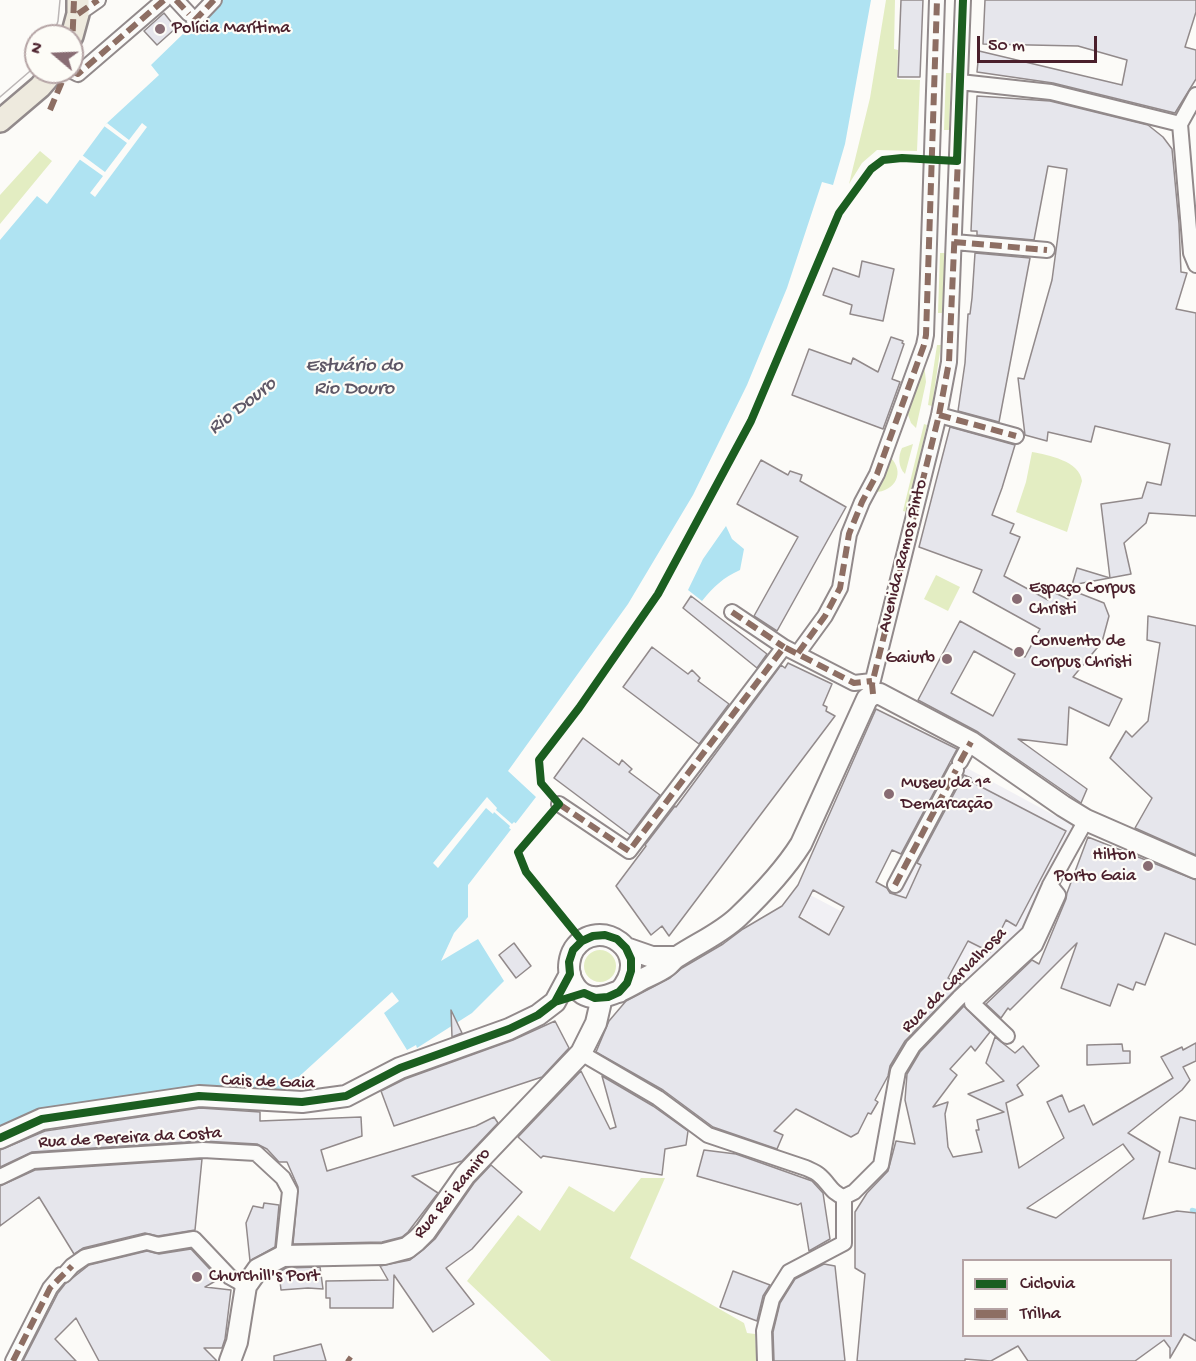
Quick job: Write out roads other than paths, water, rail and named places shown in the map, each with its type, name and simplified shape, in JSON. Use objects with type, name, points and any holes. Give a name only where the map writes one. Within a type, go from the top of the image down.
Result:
[{"type":"main road","points":[[74,24],[78,7]]},
{"type":"main road","points":[[0,121],[43,84]]},
{"type":"street","points":[[78,7],[98,0]]},
{"type":"street","points":[[84,69],[164,0]]},
{"type":"street","points":[[176,0],[191,18],[214,0]]},
{"type":"street","points":[[798,653],[825,616],[840,588],[849,534],[877,474],[926,335],[937,0]]},
{"type":"street","name":"Avenida Ramos Pinto","points":[[601,994],[666,967],[676,957],[708,940],[730,923],[783,869],[801,844],[872,688],[939,416],[949,362],[963,0]]},
{"type":"street","points":[[960,82],[1051,92],[1180,124]]},
{"type":"street","points":[[1196,95],[1180,124],[1191,253],[1196,265]]},
{"type":"street","points":[[954,243],[1047,250]]},
{"type":"street","points":[[939,416],[1016,436]]},
{"type":"street","points":[[732,612],[784,647],[854,683],[872,688],[971,742],[1086,820],[1196,868]]},
{"type":"street","points":[[560,804],[629,850],[784,647]]},
{"type":"street","points":[[895,885],[971,742]]},
{"type":"street","name":"Rua da Carvalhosa","points":[[844,1197],[854,1192],[881,1165],[898,1071],[913,1046],[959,998],[1029,933],[1050,885],[1086,820]]},
{"type":"street","points":[[1007,1036],[972,1003],[1035,945],[1058,895],[1050,885]]},
{"type":"street","points":[[605,935],[617,939],[626,948],[631,959],[631,971],[627,983],[601,994],[575,985],[570,974],[569,962],[573,950],[582,941],[593,936],[605,935]]},
{"type":"street","points":[[626,948],[652,957],[676,957]]},
{"type":"street","name":"Cais de Gaia","points":[[0,1138],[42,1119],[199,1096],[302,1102],[346,1096],[400,1068],[509,1029],[538,1015],[555,1002],[570,974]]},
{"type":"street","name":"Cais de Gaia","points":[[555,1002],[601,994]]},
{"type":"street","name":"Rua Rei Ramiro","points":[[246,1286],[258,1269],[283,1256],[384,1254],[407,1248],[425,1232],[465,1175],[581,1053],[596,1023],[601,994]]},
{"type":"street","points":[[581,1053],[658,1098],[708,1135],[806,1168],[819,1174],[830,1189],[844,1197],[844,1243],[789,1272],[772,1299],[764,1331],[765,1361]]},
{"type":"street","name":"Rua de Pereira da Costa","points":[[0,1177],[33,1161],[202,1150],[256,1153],[283,1178],[290,1191],[283,1256]]},
{"type":"street","points":[[13,1361],[50,1287],[85,1257],[147,1242],[158,1245],[194,1239],[230,1277],[246,1286],[237,1342],[230,1361]]},
{"type":"water","name":"Estuário do Rio Douro","points":[[218,0],[871,0],[845,144],[833,185],[822,182],[787,288],[747,385],[693,495],[628,604],[508,771],[536,797],[468,885],[468,917],[454,933],[441,961],[478,939],[504,981],[472,1013],[417,1048],[416,1045],[407,1050],[384,1013],[399,1001],[392,992],[292,1083],[282,1095],[0,1127],[0,240],[37,196],[47,204],[107,123],[159,75],[151,65]]},
{"type":"water","points":[[726,526],[732,539],[744,549],[740,570],[719,583],[702,601],[688,590],[703,559]]},
{"type":"waterway","points":[[1192,1210],[1196,1211]]},
{"type":"tram line","points":[[57,24],[60,0]]},
{"type":"tram line","points":[[0,97],[24,76]]},
{"type":"place","name":"Polícia Marítima","points":[[160,29]]},
{"type":"place","name":"Espaço Corpus Christi","points":[[1017,599]]},
{"type":"place","name":"Convento de Corpus Christi","points":[[1019,652]]},
{"type":"place","name":"Gaiurb","points":[[947,659]]},
{"type":"place","name":"Museu da 1ª Demarcação","points":[[889,794]]},
{"type":"place","name":"Hilton Porto Gaia","points":[[1148,866]]},
{"type":"place","name":"Churchill's Port","points":[[197,1277]]},
{"type":"water label","name":"Rio Douro","points":[[243,407]]}]
